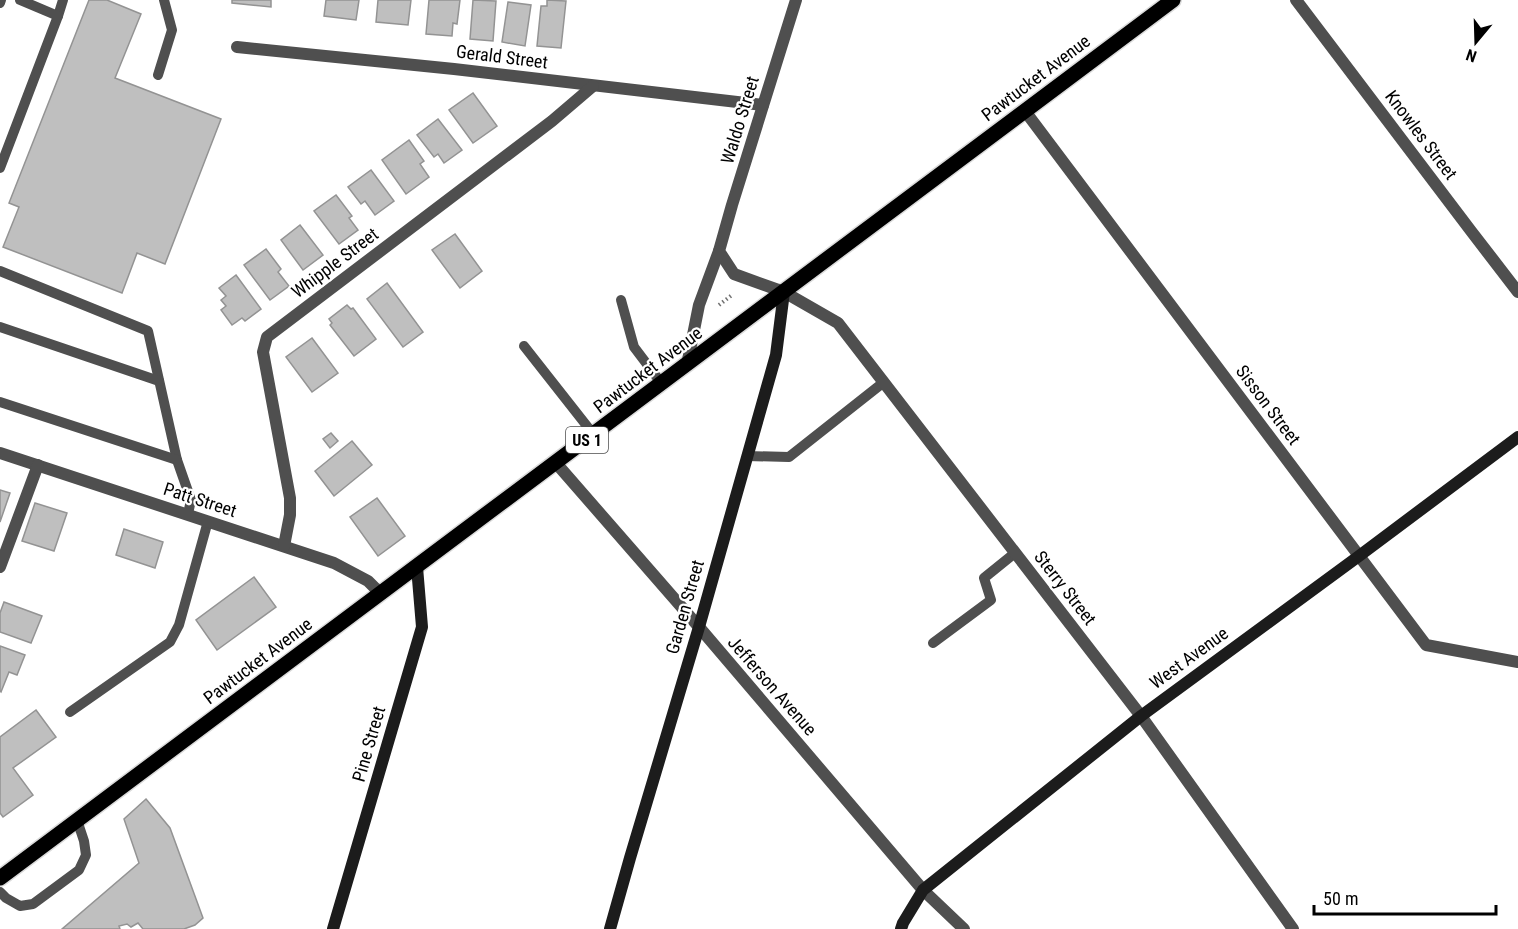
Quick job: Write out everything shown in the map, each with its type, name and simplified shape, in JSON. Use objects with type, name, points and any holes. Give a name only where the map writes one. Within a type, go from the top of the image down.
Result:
[{"type":"main road","name":"Pawtucket Avenue","points":[[0,878],[1173,0]]},
{"type":"main road","name":"Garden Street","points":[[610,929],[776,355],[784,292]]},
{"type":"main road","name":"West Avenue","points":[[901,929],[923,890],[1141,716],[1518,437]]},
{"type":"main road","name":"Pine Street","points":[[333,929],[422,627],[417,567]]},
{"type":"street","name":"Waldo Street","points":[[687,365],[699,305],[719,251],[796,0]]},
{"type":"street","name":"Knowles Street","points":[[1296,0],[1518,292]]},
{"type":"street","name":"Gerald Street","points":[[237,46],[763,105]]},
{"type":"street","name":"Whipple Street","points":[[284,546],[290,515],[290,498],[263,352],[267,338],[552,121],[592,86]]},
{"type":"street","name":"Sisson Street","points":[[1025,111],[1426,645],[1518,662]]},
{"type":"street","points":[[719,251],[734,274],[784,292]]},
{"type":"street","name":"Sterry Street","points":[[784,292],[838,323],[1141,716],[1293,929]]},
{"type":"street","name":"Patt Street","points":[[0,453],[334,563],[369,581],[381,594]]},
{"type":"street","name":"Jefferson Avenue","points":[[556,463],[923,890],[964,929]]},
{"type":"street","points":[[0,567],[38,465]]},
{"type":"lane","points":[[20,0],[58,16]]},
{"type":"lane","points":[[0,168],[63,0]]},
{"type":"lane","points":[[158,75],[172,30],[164,0]]},
{"type":"lane","points":[[0,272],[148,331],[177,460],[191,500],[188,514]]},
{"type":"lane","points":[[621,300],[634,347],[662,384]]},
{"type":"lane","points":[[0,327],[159,381]]},
{"type":"lane","points":[[524,346],[594,435]]},
{"type":"lane","points":[[747,456],[789,457],[884,382]]},
{"type":"lane","points":[[0,402],[177,460]]},
{"type":"lane","points":[[70,712],[170,642],[179,625],[208,521]]},
{"type":"lane","points":[[933,643],[991,600],[984,578],[1015,553]]},
{"type":"lane","points":[[0,892],[20,906],[33,904],[79,870],[86,855],[77,820]]},
{"type":"path","points":[[716,307],[732,295]]},
{"type":"building","points":[[89,0],[107,0],[141,14],[115,78],[221,119],[165,264],[137,253],[122,293],[3,247],[19,207],[9,203]]},
{"type":"building","points":[[232,0],[271,0],[271,7],[232,3]]},
{"type":"building","points":[[326,0],[359,0],[356,20],[324,16]]},
{"type":"building","points":[[378,0],[411,0],[408,25],[376,22]]},
{"type":"building","points":[[429,0],[460,0],[457,24],[453,23],[452,36],[426,34]]},
{"type":"building","points":[[473,0],[496,1],[493,41],[470,39]]},
{"type":"building","points":[[547,0],[566,1],[561,48],[537,46],[541,6],[547,6]]},
{"type":"building","points":[[508,2],[531,5],[525,46],[502,42]]},
{"type":"building","points":[[473,93],[497,126],[473,143],[449,110]]},
{"type":"building","points":[[438,119],[462,150],[444,163],[438,154],[434,157],[417,135]]},
{"type":"building","points":[[409,140],[424,161],[420,164],[429,177],[406,194],[382,160]]},
{"type":"building","points":[[371,170],[394,201],[375,215],[365,201],[361,204],[348,187]]},
{"type":"building","points":[[336,195],[352,216],[349,218],[358,230],[339,244],[314,211]]},
{"type":"building","points":[[300,225],[323,255],[303,270],[281,240]]},
{"type":"building","points":[[455,234],[482,271],[460,288],[432,250]]},
{"type":"building","points":[[266,249],[281,269],[278,272],[289,286],[270,300],[244,265]]},
{"type":"building","points":[[236,275],[261,309],[245,321],[242,318],[232,325],[221,310],[226,306],[221,300],[226,296],[219,288]]},
{"type":"building","points":[[387,283],[423,332],[403,347],[367,299]]},
{"type":"building","points":[[347,305],[353,308],[376,339],[354,356],[330,325],[332,323],[329,319]]},
{"type":"building","points":[[312,338],[338,373],[312,392],[286,357]]},
{"type":"building","points":[[331,433],[338,441],[330,448],[323,439]]},
{"type":"building","points":[[352,441],[372,465],[334,496],[315,471]]},
{"type":"building","points":[[0,490],[10,493],[0,522]]},
{"type":"building","points":[[377,498],[405,536],[378,556],[350,517]]},
{"type":"building","points":[[35,503],[67,513],[54,551],[22,541]]},
{"type":"building","points":[[124,529],[163,542],[155,568],[116,555]]},
{"type":"building","points":[[254,577],[276,607],[217,650],[196,620]]},
{"type":"building","points":[[4,602],[42,616],[31,643],[0,632],[0,613]]},
{"type":"building","points":[[0,646],[25,655],[17,675],[9,672],[1,692],[0,691]]},
{"type":"building","points":[[36,710],[56,737],[13,768],[33,795],[3,817],[0,813],[0,737]]},
{"type":"building","points":[[146,799],[170,828],[203,918],[195,925],[184,929],[143,929],[138,923],[131,927],[127,924],[119,926],[120,929],[62,929],[139,863],[124,819]]}]
